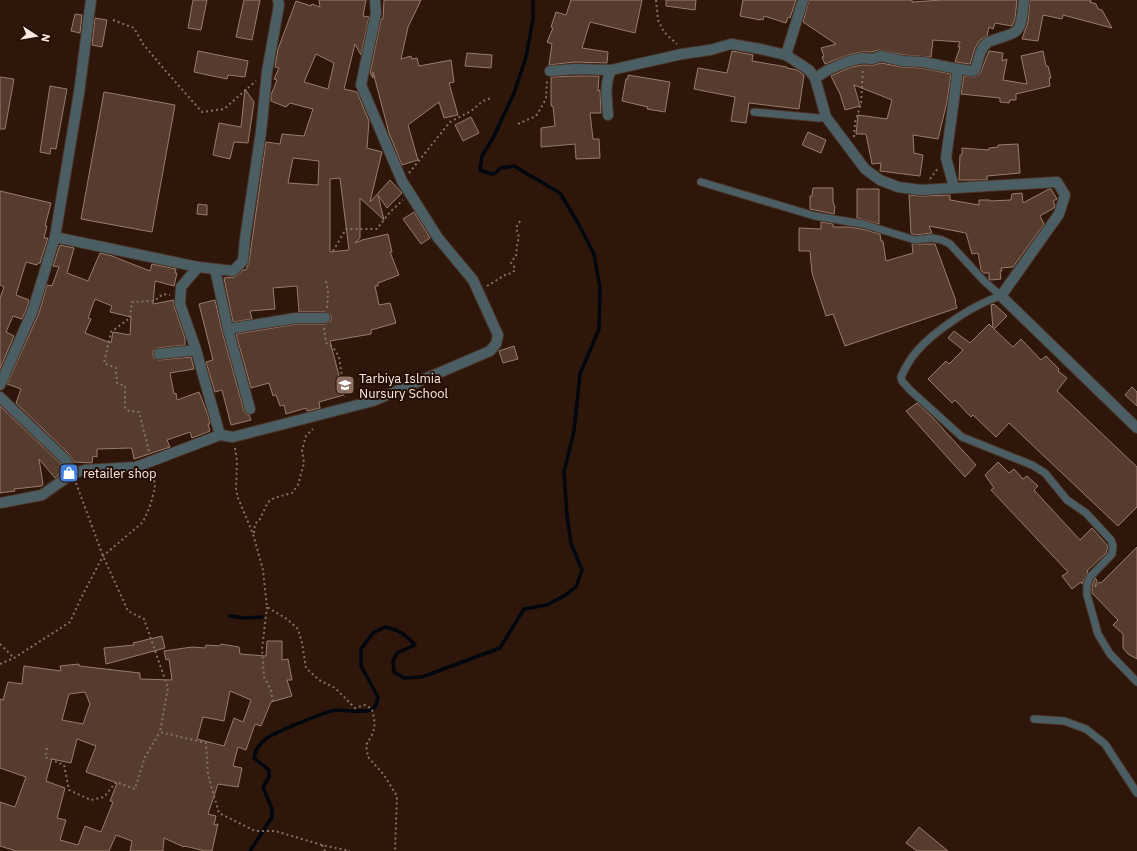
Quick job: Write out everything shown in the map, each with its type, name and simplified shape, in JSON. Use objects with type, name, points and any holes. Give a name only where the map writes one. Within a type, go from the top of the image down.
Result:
[{"type":"street","points":[[0,385],[34,310],[55,238],[79,93],[91,0]]},
{"type":"street","points":[[55,238],[198,267],[233,271],[243,261],[261,132],[267,72],[279,5],[278,0]]},
{"type":"street","points":[[0,503],[42,495],[73,473],[85,470],[136,467],[220,435],[233,437],[373,401],[490,351],[496,344],[498,335],[473,280],[438,238],[402,181],[361,85],[376,13],[375,0]]},
{"type":"street","points":[[786,55],[803,0]]},
{"type":"street","points":[[815,78],[836,66],[849,61],[885,56],[903,61],[916,61],[958,69],[975,70],[982,47],[985,44],[1016,33],[1020,29],[1024,0]]},
{"type":"street","points":[[550,71],[575,69],[611,70],[682,54],[710,50],[731,44],[760,49],[786,55],[809,70],[815,78],[826,117],[852,154],[865,169],[880,180],[898,187],[921,190],[1057,182],[1065,195],[1059,214],[1001,296],[1137,428]]},
{"type":"street","points":[[954,188],[946,158],[958,69]]},
{"type":"street","points":[[608,115],[606,86],[607,78],[611,70]]},
{"type":"street","points":[[198,267],[181,287],[180,304],[196,350],[220,435]]},
{"type":"street","points":[[215,269],[228,329],[250,409]]},
{"type":"street","points":[[228,329],[296,318],[324,318]]},
{"type":"street","points":[[159,354],[196,350]]},
{"type":"street","points":[[0,397],[65,459],[73,473]]},
{"type":"lane","points":[[754,112],[819,118],[826,117]]},
{"type":"lane","points":[[701,182],[815,216],[863,224],[916,240],[932,238],[942,240],[950,244],[984,281],[1001,296]]},
{"type":"lane","points":[[1001,296],[988,300],[966,312],[926,342],[912,357],[901,377],[902,381],[962,437],[1032,465],[1045,473],[1067,500],[1086,513],[1111,540],[1113,546],[1112,554],[1090,577],[1087,585],[1087,595],[1098,634],[1110,654],[1137,682]]},
{"type":"lane","points":[[1034,719],[1064,721],[1086,729],[1105,744],[1137,793]]},
{"type":"path","points":[[656,0],[658,20],[664,32],[678,45],[682,54]]},
{"type":"path","points":[[113,20],[134,28],[143,44],[164,70],[202,112],[224,109],[267,72]]},
{"type":"path","points":[[852,154],[855,122],[861,104],[863,58]]},
{"type":"path","points":[[518,124],[536,116],[546,99],[547,76],[550,71]]},
{"type":"path","points":[[402,181],[450,122],[471,111],[483,101],[491,98]]},
{"type":"path","points":[[921,190],[946,158]]},
{"type":"path","points":[[333,251],[346,229],[377,229],[390,212],[410,194]]},
{"type":"path","points":[[479,292],[496,280],[512,273],[515,270],[512,260],[516,257],[517,245],[520,236],[516,228],[520,221]]},
{"type":"path","points":[[326,281],[328,301],[323,325],[326,343],[333,347],[339,357],[345,396],[344,403],[336,410]]},
{"type":"path","points":[[0,664],[14,658],[70,622],[103,556],[143,522],[150,506],[155,488],[151,462],[139,412],[129,411],[125,408],[125,386],[117,383],[116,368],[104,363],[111,332],[130,318],[133,301],[154,301],[163,294],[173,296],[181,287]]},
{"type":"path","points":[[253,534],[255,524],[260,519],[268,502],[274,498],[292,493],[298,485],[304,463],[302,450],[306,436],[318,425]]},
{"type":"path","points":[[233,437],[237,461],[236,490],[253,534],[263,570],[267,607],[262,649],[264,677],[271,690],[273,703]]},
{"type":"path","points":[[47,748],[45,757],[64,765],[69,790],[91,800],[104,797],[116,782],[135,789],[145,757],[160,732],[168,688],[144,619],[128,611],[103,556],[73,473]]},
{"type":"path","points":[[267,607],[287,619],[298,629],[306,668],[319,680],[335,688],[355,708],[365,705],[372,709],[375,723],[374,732],[366,745],[368,757],[384,775],[397,796],[395,851]]},
{"type":"path","points":[[0,644],[14,658]]},
{"type":"path","points":[[160,732],[206,743],[208,775],[219,813],[255,831],[275,831],[322,845],[350,851]]},
{"type":"path","points":[[322,845],[325,851]]},
{"type":"building","points":[[193,0],[207,0],[201,30],[188,28]]},
{"type":"building","points":[[244,0],[260,0],[252,40],[236,37]]},
{"type":"building","points":[[319,0],[366,0],[363,16],[369,17],[361,55],[355,44],[344,89],[357,92],[369,121],[367,148],[382,152],[370,202],[390,180],[402,193],[387,208],[378,195],[384,220],[360,198],[360,238],[355,243],[388,234],[392,252],[390,252],[399,275],[378,283],[378,286],[375,286],[379,305],[390,303],[396,323],[371,330],[371,334],[330,341],[344,395],[319,402],[320,408],[307,411],[306,408],[286,414],[284,405],[280,406],[276,395],[273,396],[269,383],[251,388],[236,334],[297,324],[325,324],[331,321],[331,315],[325,312],[299,312],[297,286],[273,288],[275,309],[250,311],[252,319],[233,322],[224,278],[235,277],[243,270],[246,270],[249,262],[266,142],[280,144],[282,134],[304,136],[313,109],[290,103],[286,107],[271,101],[271,95],[277,80],[274,79],[279,68],[275,67],[278,49],[296,1],[311,6],[312,4],[320,7]],"holes":[[[316,54],[334,63],[328,89],[304,82]],[[293,158],[319,161],[318,185],[288,183]],[[340,178],[349,250],[330,252],[330,179]]]},
{"type":"building","points":[[384,0],[421,0],[408,27],[401,59],[411,56],[412,59],[417,58],[419,66],[451,60],[454,82],[449,83],[458,115],[444,118],[439,102],[408,125],[418,160],[402,165],[389,133],[373,72],[373,78],[370,73],[381,19],[383,19]]},
{"type":"building","points":[[571,0],[642,0],[635,33],[590,22],[582,48],[608,52],[607,63],[575,62],[549,65],[552,44],[547,42],[553,28],[551,27],[556,12],[566,15]]},
{"type":"building","points":[[666,0],[696,0],[695,10],[666,6]]},
{"type":"building","points":[[743,0],[796,0],[790,18],[788,17],[786,23],[764,16],[763,20],[760,20],[740,16]]},
{"type":"building","points":[[809,0],[912,0],[912,2],[942,0],[1017,0],[1015,19],[1012,26],[995,23],[993,29],[989,27],[987,36],[980,40],[975,48],[970,64],[955,62],[960,47],[958,47],[960,42],[933,40],[931,57],[904,55],[879,50],[848,55],[825,64],[822,57],[824,56],[821,48],[836,44],[803,22]]},
{"type":"building","points":[[1030,0],[1091,0],[1090,2],[1096,4],[1098,9],[1102,10],[1112,28],[1063,15],[1062,19],[1043,15],[1038,41],[1022,39],[1028,22]]},
{"type":"building","points":[[75,14],[82,15],[80,33],[71,31]]},
{"type":"building","points":[[95,18],[107,20],[102,47],[92,45]]},
{"type":"building","points":[[198,51],[248,61],[245,77],[228,75],[227,79],[194,72]]},
{"type":"building","points":[[732,51],[753,55],[752,61],[787,67],[797,70],[804,75],[799,109],[749,103],[746,123],[731,121],[735,97],[694,89],[698,68],[727,73]]},
{"type":"building","points":[[989,51],[1003,53],[1002,61],[1007,59],[1003,80],[1027,84],[1021,56],[1043,51],[1046,66],[1048,66],[1051,78],[1049,78],[1050,86],[1016,94],[1016,100],[1010,100],[1009,103],[1000,102],[1000,98],[961,94],[964,76],[974,77],[980,74]]},
{"type":"building","points":[[467,53],[492,55],[491,68],[465,66]]},
{"type":"building","points":[[881,63],[902,67],[922,68],[951,74],[947,102],[938,139],[913,135],[914,153],[923,155],[920,176],[880,171],[881,163],[872,164],[866,134],[856,134],[858,115],[887,119],[892,100],[854,85],[860,106],[845,110],[840,94],[831,76],[851,67]]},
{"type":"building","points":[[628,75],[670,82],[665,112],[647,109],[648,107],[622,101]]},
{"type":"building","points":[[599,76],[598,91],[600,90],[601,113],[590,113],[593,139],[599,139],[600,158],[576,159],[575,144],[541,147],[541,128],[555,126],[553,106],[551,106],[551,77]]},
{"type":"building","points":[[0,77],[14,79],[5,129],[0,129]]},
{"type":"building","points":[[50,86],[67,89],[56,149],[51,148],[50,154],[40,152]]},
{"type":"building","points":[[245,89],[254,102],[248,143],[234,142],[230,159],[213,155],[219,123],[241,127]]},
{"type":"building","points":[[104,92],[175,105],[152,232],[81,219]]},
{"type":"building","points":[[471,117],[479,133],[463,141],[455,125]]},
{"type":"building","points":[[808,132],[826,140],[821,153],[802,145]]},
{"type":"building","points":[[1018,144],[1020,173],[987,176],[987,180],[959,180],[960,155],[962,155],[962,148],[989,150],[989,148],[998,147],[998,145]]},
{"type":"building","points":[[813,188],[833,188],[833,202],[835,207],[834,214],[810,209],[810,196],[812,196]]},
{"type":"building","points":[[857,189],[879,189],[879,224],[857,218]]},
{"type":"building","points":[[1051,189],[1057,199],[1053,201],[1055,205],[1054,208],[1040,216],[1044,224],[1013,267],[1001,268],[1001,279],[991,280],[989,279],[989,273],[984,273],[981,270],[978,253],[972,254],[966,233],[929,226],[932,233],[915,235],[911,233],[909,195],[950,195],[950,200],[979,205],[979,200],[1011,200],[1012,194],[1022,193],[1023,203]]},
{"type":"building","points":[[0,191],[51,203],[45,226],[47,226],[44,238],[48,238],[40,263],[37,265],[26,262],[16,295],[29,300],[27,308],[22,319],[13,316],[6,332],[14,336],[0,369],[0,298],[4,287],[0,285]]},
{"type":"building","points":[[198,204],[207,205],[207,215],[197,214]]},
{"type":"building","points":[[414,212],[430,238],[421,244],[403,219]]},
{"type":"building","points":[[821,222],[833,224],[833,227],[849,227],[880,234],[881,241],[883,241],[886,261],[913,253],[912,244],[935,244],[956,301],[957,308],[845,346],[833,314],[826,316],[812,273],[810,251],[799,251],[799,228],[821,229]]},
{"type":"building","points":[[60,245],[74,248],[67,273],[88,281],[100,253],[112,256],[150,271],[152,264],[176,269],[175,273],[177,273],[174,286],[155,281],[153,304],[174,300],[174,306],[185,338],[185,345],[158,348],[153,351],[153,355],[154,358],[159,360],[191,357],[194,369],[170,373],[174,394],[176,393],[177,400],[199,392],[208,415],[210,431],[192,438],[190,432],[167,440],[170,447],[134,459],[131,448],[97,449],[97,457],[93,456],[92,463],[74,462],[69,454],[16,403],[21,389],[7,384],[39,313],[47,285],[52,286],[59,267],[53,266]],"holes":[[[95,299],[112,306],[110,312],[131,317],[130,335],[113,332],[111,343],[85,333],[91,319],[88,318]]]},
{"type":"building","points":[[215,300],[244,411],[249,415],[251,420],[231,425],[222,390],[215,392],[206,362],[213,360],[199,304]]},
{"type":"building","points":[[994,304],[1007,316],[994,329],[1013,347],[1021,339],[1041,360],[1046,356],[1059,369],[1058,371],[1067,378],[1057,391],[1137,467],[1137,507],[1118,526],[1009,423],[996,437],[973,415],[971,417],[955,400],[952,403],[928,379],[946,361],[949,364],[963,350],[948,338],[954,331],[970,343],[989,324],[993,328],[991,305]]},
{"type":"building","points":[[514,346],[518,359],[503,363],[499,351]]},
{"type":"building","points":[[1132,387],[1137,392],[1137,406],[1125,395]]},
{"type":"building","points":[[917,403],[933,418],[976,465],[965,477],[906,411]]},
{"type":"building","points":[[0,406],[60,463],[64,470],[55,478],[39,459],[43,484],[42,486],[14,489],[15,491],[0,493]]},
{"type":"building","points":[[998,462],[1009,473],[1014,469],[1023,479],[1027,476],[1038,486],[1034,490],[1080,540],[1092,528],[1108,546],[1106,553],[1087,571],[1088,572],[1082,584],[1081,582],[1072,589],[1062,576],[1068,572],[991,490],[994,488],[985,475]]},
{"type":"building","points":[[1137,547],[1137,659],[1128,654],[1123,648],[1123,634],[1113,625],[1118,620],[1092,593],[1092,586],[1095,578],[1097,580],[1095,587],[1099,582],[1101,583]]},
{"type":"building","points":[[162,636],[165,648],[106,664],[104,648],[134,645],[133,643]]},
{"type":"building","points":[[267,641],[282,641],[282,660],[288,659],[292,680],[287,680],[292,696],[271,702],[261,726],[255,724],[246,750],[238,747],[233,766],[242,768],[238,787],[218,784],[208,814],[216,816],[214,825],[218,824],[212,851],[184,847],[164,838],[163,851],[130,851],[132,841],[116,835],[109,851],[16,851],[0,846],[0,802],[15,807],[26,777],[0,768],[0,699],[3,700],[8,682],[22,684],[24,666],[61,671],[60,666],[79,664],[79,666],[140,673],[140,679],[172,680],[169,659],[166,660],[164,651],[192,647],[205,648],[206,645],[220,646],[221,644],[239,647],[240,654],[266,656]],"holes":[[[230,691],[251,700],[243,722],[234,718],[224,746],[197,739],[203,717],[224,721]],[[85,692],[90,704],[83,724],[62,720],[69,694]],[[77,739],[96,746],[86,772],[117,783],[110,801],[113,802],[101,832],[85,826],[78,845],[60,840],[66,820],[57,818],[65,788],[46,781],[52,759],[71,763]]]},
{"type":"building","points":[[919,827],[948,851],[917,851],[906,843]]},
{"type":"waterway","points":[[250,851],[272,817],[272,809],[263,787],[269,777],[269,770],[254,758],[258,747],[264,740],[272,735],[323,714],[336,710],[363,711],[374,708],[378,697],[361,666],[361,649],[373,633],[385,627],[398,631],[408,638],[415,645],[397,653],[393,661],[394,672],[404,678],[422,677],[500,648],[524,609],[547,605],[564,596],[576,587],[582,570],[571,543],[567,515],[564,472],[574,431],[580,374],[599,329],[600,288],[594,254],[560,193],[514,166],[501,168],[494,174],[480,170],[482,156],[494,136],[514,93],[526,57],[533,19],[533,0]]},
{"type":"waterway","points":[[230,616],[245,618],[262,617]]},
{"type":"place","name":"Tarbiya Islmia Nursury School","points":[[345,385]]},
{"type":"place","name":"retailer shop","points":[[69,473]]}]
